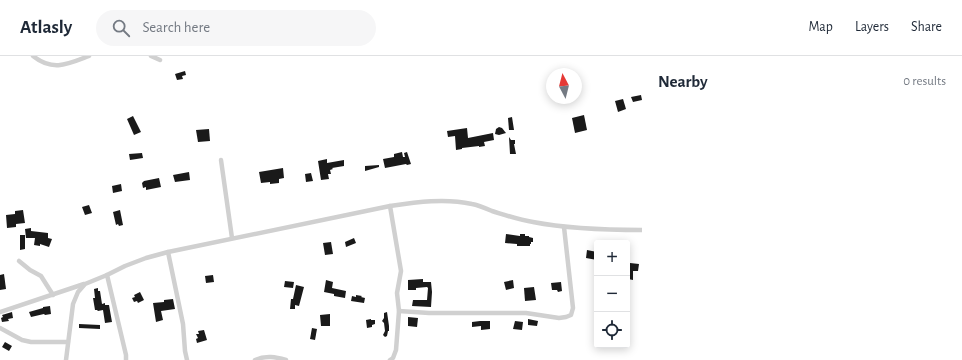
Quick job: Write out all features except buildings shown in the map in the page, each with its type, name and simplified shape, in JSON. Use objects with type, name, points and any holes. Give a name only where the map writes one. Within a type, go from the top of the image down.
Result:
[{"type":"street","points":[[33,56],[47,64],[56,65],[65,65],[88,56]]},
{"type":"street","points":[[151,56],[160,60]]},
{"type":"street","points":[[221,160],[232,238]]},
{"type":"street","points":[[0,312],[85,284],[125,266],[168,252],[390,206],[411,203],[448,200],[472,204],[532,222],[564,227],[642,230]]},
{"type":"street","points":[[390,206],[400,266],[397,293],[399,311],[396,350],[393,358],[390,360]]},
{"type":"street","points":[[399,311],[526,313],[560,318],[571,315],[573,308],[564,227]]},
{"type":"street","points":[[168,252],[183,324],[187,360]]},
{"type":"street","points":[[19,261],[30,270],[41,276],[53,294]]},
{"type":"street","points":[[107,275],[126,360]]},
{"type":"street","points":[[66,360],[73,304],[78,292],[85,284]]},
{"type":"street","points":[[0,328],[22,340],[31,342],[68,342]]},
{"type":"street","points":[[255,360],[261,357],[286,360]]}]
